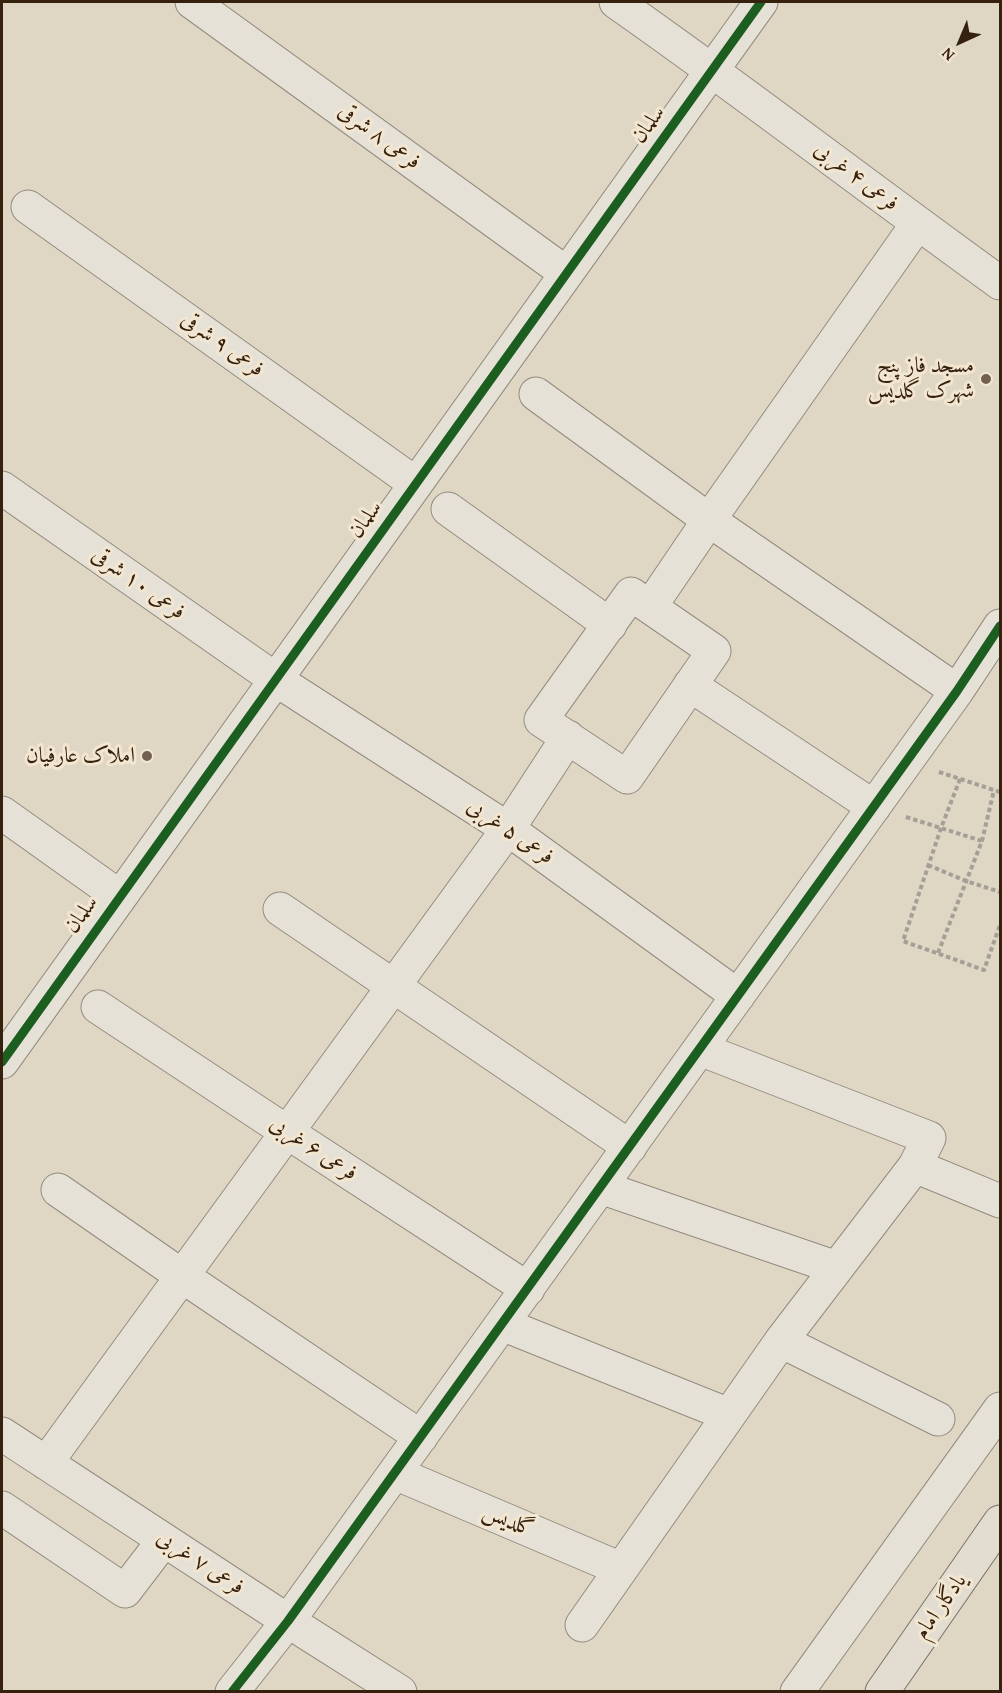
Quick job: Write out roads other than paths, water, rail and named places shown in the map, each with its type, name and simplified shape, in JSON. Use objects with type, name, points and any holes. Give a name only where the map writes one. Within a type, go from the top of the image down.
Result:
[{"type":"main road","name":"یادگار امام","points":[[882,1692],[1000,1522]]},
{"type":"street","name":"فرعی ۸ شرقی","points":[[192,2],[567,273]]},
{"type":"street","name":"فرعی ۴ غربی","points":[[616,2],[1000,282]]},
{"type":"street","name":"سلمان","points":[[2,1062],[762,2]]},
{"type":"street","name":"فرعی ۹ شرقی","points":[[28,207],[416,483]]},
{"type":"street","points":[[650,607],[918,223]]},
{"type":"street","points":[[536,394],[709,520],[957,692]]},
{"type":"street","name":"فرعی ۱۰ شرقی","points":[[2,488],[276,679]]},
{"type":"street","points":[[448,509],[610,625]]},
{"type":"street","points":[[631,594],[650,607],[714,651],[627,777],[541,720],[631,594]]},
{"type":"street","points":[[232,1692],[288,1621],[528,1289],[957,692],[1000,626]]},
{"type":"street","name":"فرعی ۵ غربی","points":[[276,679],[508,829],[738,996]]},
{"type":"street","points":[[690,685],[874,807]]},
{"type":"street","points":[[46,1463],[508,829],[568,737]]},
{"type":"street","points":[[2,813],[120,897]]},
{"type":"street","points":[[280,909],[630,1147]]},
{"type":"street","name":"فرعی ۶ غربی","points":[[98,1007],[528,1289]]},
{"type":"street","points":[[582,1625],[781,1341],[915,1166],[929,1138],[700,1049]]},
{"type":"street","points":[[915,1166],[1000,1201]]},
{"type":"street","points":[[600,1188],[837,1268]]},
{"type":"street","points":[[58,1190],[421,1437]]},
{"type":"street","points":[[502,1324],[729,1415]]},
{"type":"street","points":[[781,1341],[938,1419]]},
{"type":"street","points":[[797,1692],[1000,1409]]},
{"type":"street","name":"فرعی ۷ غربی","points":[[2,1434],[400,1692]]},
{"type":"street","name":"گلدیس","points":[[395,1473],[621,1569]]},
{"type":"street","points":[[2,1509],[125,1590],[164,1540]]},
{"type":"place","name":"مسجد فاز پنج شهرک گلدیس","points":[[986,379]]},
{"type":"place","name":"املاک عارفیان","points":[[147,756]]}]
